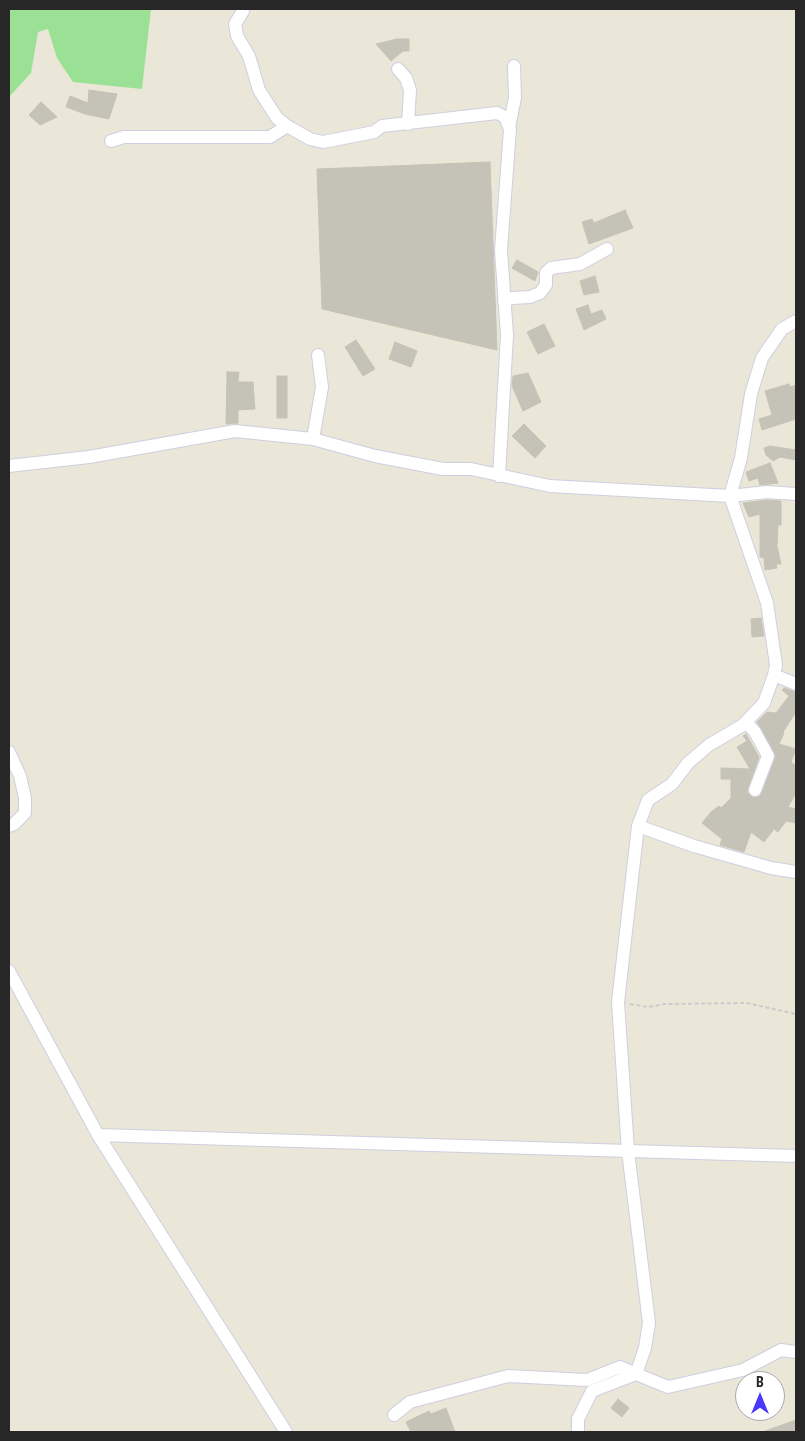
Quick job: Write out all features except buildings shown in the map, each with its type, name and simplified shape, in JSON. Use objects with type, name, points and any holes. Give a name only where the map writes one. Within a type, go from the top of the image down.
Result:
[{"type":"street","points":[[243,11],[235,24],[237,36],[249,56],[255,80],[264,100],[277,118],[310,139],[323,142],[374,132],[382,126],[497,113],[505,117],[509,126]]},
{"type":"street","points":[[499,476],[506,368],[502,250],[509,126],[515,98],[514,66]]},
{"type":"street","points":[[398,69],[406,78],[410,90],[408,124]]},
{"type":"street","points":[[111,141],[124,137],[270,137],[287,126]]},
{"type":"street","points":[[504,301],[512,298],[530,297],[540,293],[546,285],[546,273],[551,268],[580,264],[607,249]]},
{"type":"street","points":[[578,1432],[578,1419],[592,1391],[636,1374],[645,1348],[649,1323],[628,1151],[618,1002],[638,826],[648,800],[672,784],[688,763],[709,745],[746,722],[764,704],[774,675],[776,664],[766,603],[730,496],[741,458],[751,394],[762,358],[782,329],[796,321]]},
{"type":"street","points":[[313,439],[322,387],[318,355]]},
{"type":"street","points":[[9,466],[89,457],[235,431],[313,439],[375,456],[443,469],[471,470],[550,486],[730,496],[768,492],[796,494]]},
{"type":"street","points":[[774,675],[796,684]]},
{"type":"street","points":[[746,722],[755,732],[768,756],[755,790]]},
{"type":"street","points":[[9,752],[20,776],[25,798],[25,813],[14,824],[9,826]]},
{"type":"street","points":[[638,826],[694,846],[772,868],[796,872]]},
{"type":"street","points":[[9,971],[98,1135],[286,1432]]},
{"type":"street","points":[[98,1135],[796,1156]]},
{"type":"street","points":[[394,1415],[410,1402],[508,1376],[587,1380],[620,1367],[668,1387],[743,1370],[781,1350],[796,1352]]},
{"type":"path","points":[[618,1002],[648,1008],[665,1004],[748,1003],[796,1014]]},
{"type":"green space","points":[[9,9],[151,9],[142,89],[73,82],[57,58],[48,29],[38,32],[31,73],[9,97]]}]
